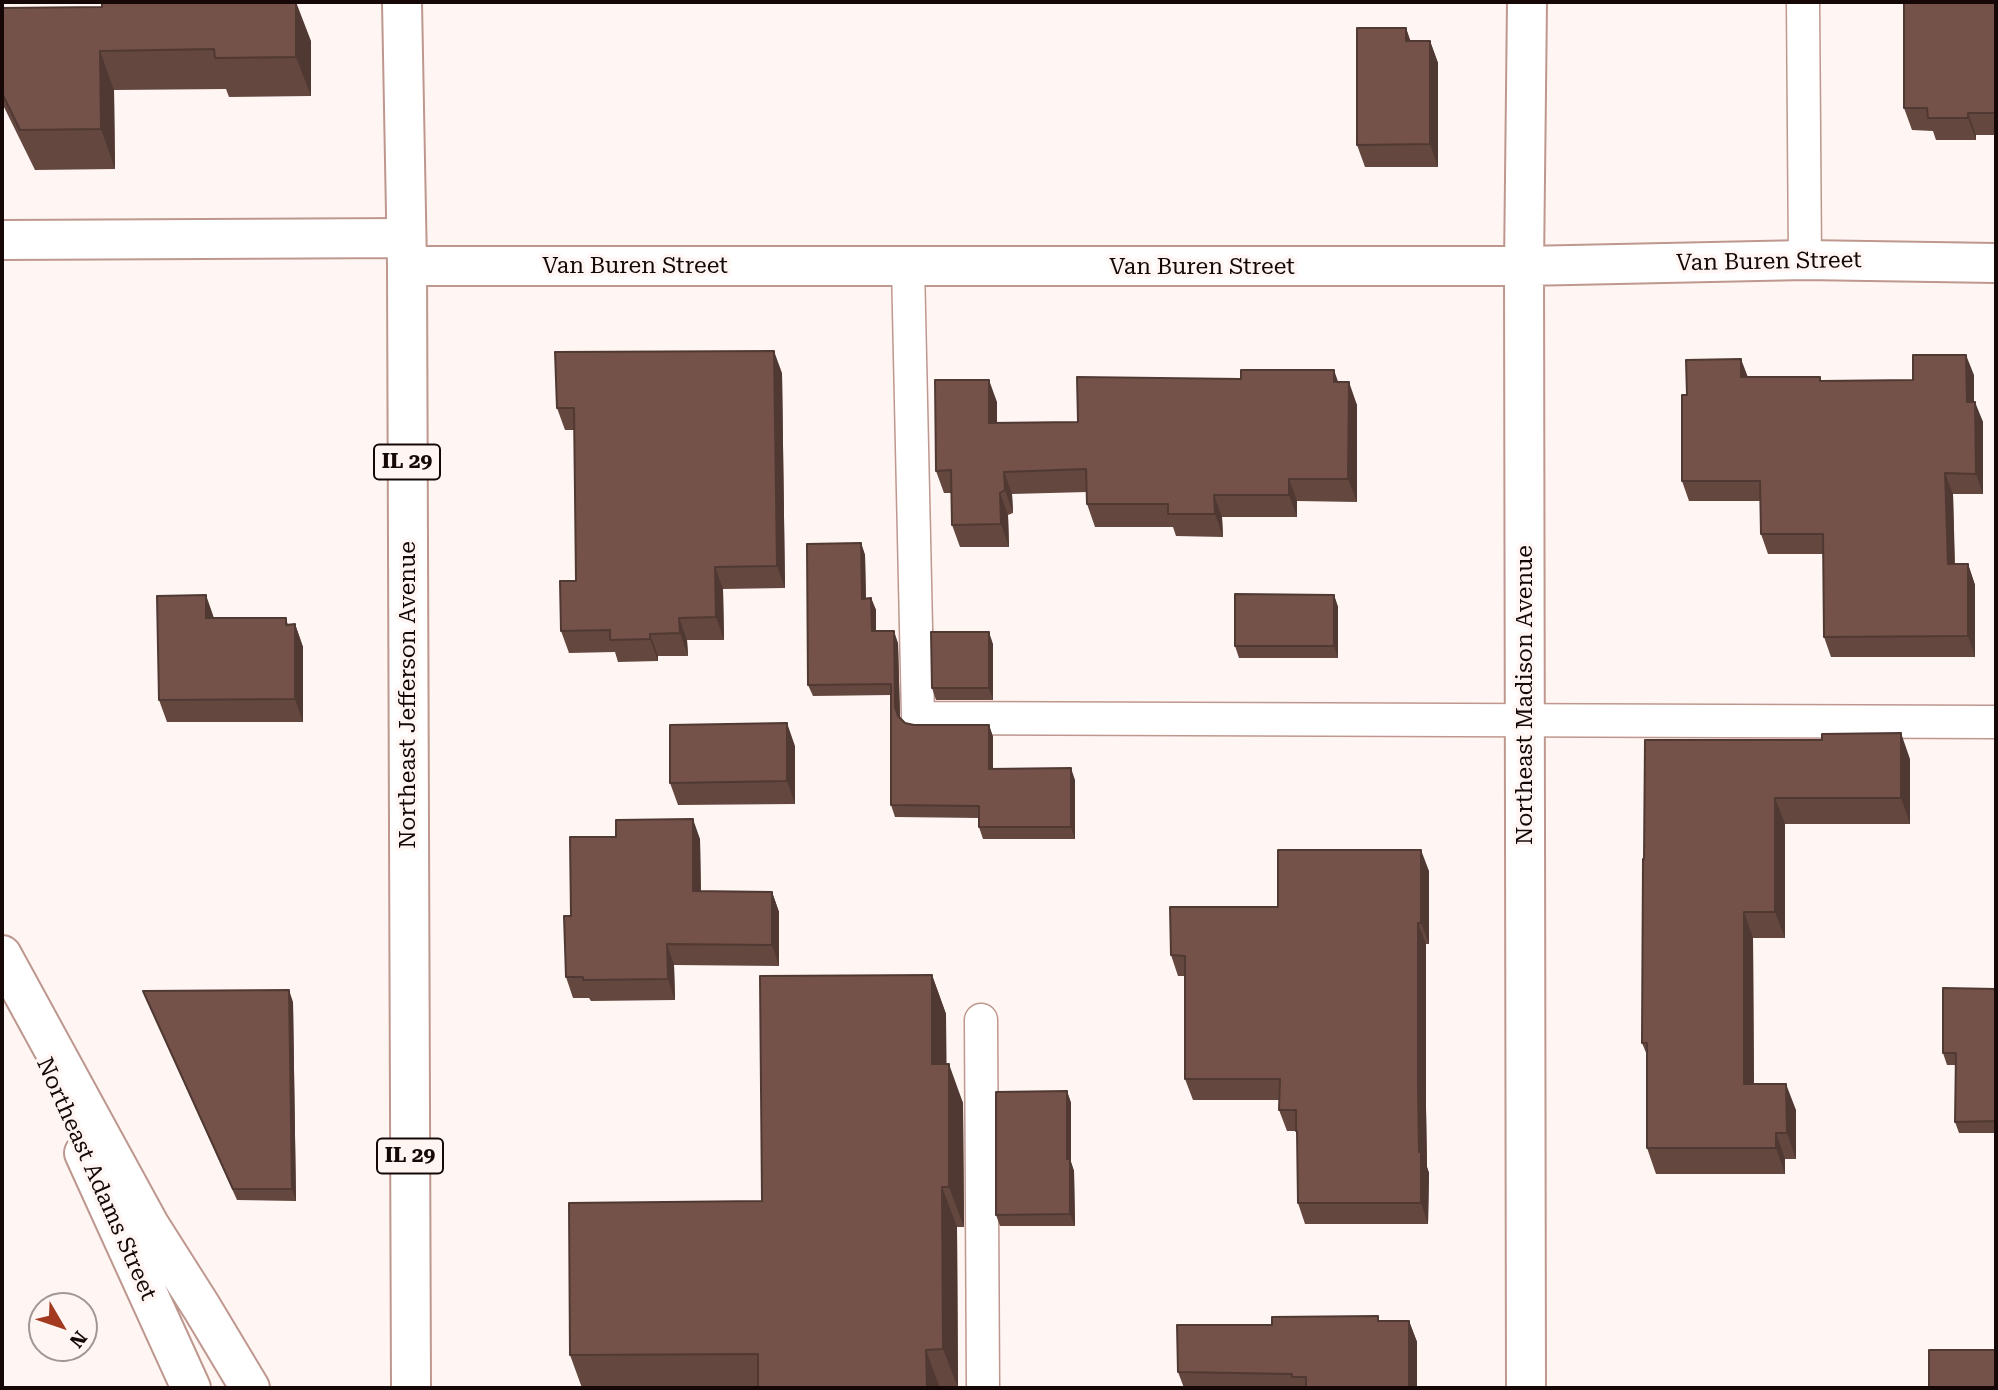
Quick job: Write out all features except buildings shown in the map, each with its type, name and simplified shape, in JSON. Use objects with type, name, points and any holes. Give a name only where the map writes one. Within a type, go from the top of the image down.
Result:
[{"type":"street","name":"Northeast Jefferson Avenue","points":[[402,2],[407,252],[411,1388]]},
{"type":"street","name":"Northeast Madison Avenue","points":[[1526,1388],[1524,266],[1528,2]]},
{"type":"street","name":"Van Buren Street","points":[[2,240],[908,267],[1524,266],[1805,261],[1996,263]]},
{"type":"street","points":[[386,1388],[409,923]]},
{"type":"street","points":[[2,955],[150,1226],[250,1388]]},
{"type":"street","name":"Northeast Adams Street","points":[[2,969],[191,1388]]},
{"type":"lane","points":[[1803,2],[1805,261]]},
{"type":"lane","points":[[908,267],[918,718],[1996,722]]},
{"type":"lane","points":[[981,1020],[983,1388]]}]
